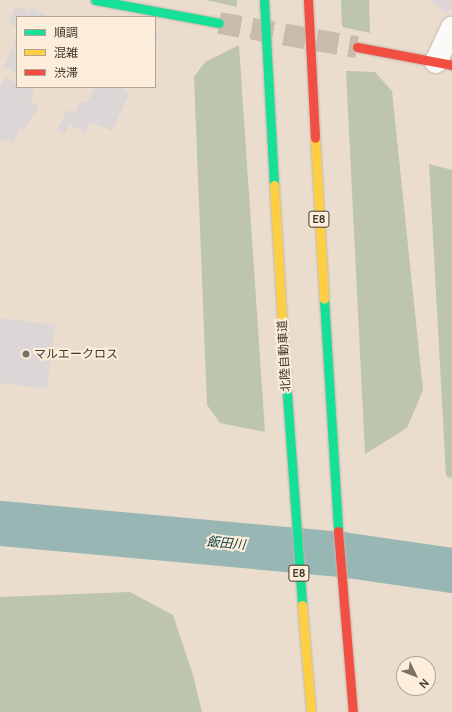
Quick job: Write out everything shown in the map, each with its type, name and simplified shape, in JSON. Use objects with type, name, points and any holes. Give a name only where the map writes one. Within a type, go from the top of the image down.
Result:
[{"type":"main road","points":[[95,0],[219,23]]},
{"type":"main road","name":"北陸自動車道","points":[[264,0],[288,435],[311,712]]},
{"type":"main road","name":"E8","points":[[308,0],[331,439],[353,712]]},
{"type":"main road","points":[[357,47],[444,64]]},
{"type":"street","points":[[444,64],[452,27]]},
{"type":"green space","points":[[206,0],[237,0],[237,7]]},
{"type":"green space","points":[[341,0],[369,0],[370,33],[342,27]]},
{"type":"green space","points":[[239,45],[265,432],[220,423],[207,405],[194,77],[205,62]]},
{"type":"green space","points":[[346,71],[375,72],[392,91],[423,390],[407,428],[365,454]]},
{"type":"green space","points":[[429,164],[452,170],[452,478],[446,476]]},
{"type":"green space","points":[[130,592],[173,615],[193,675],[202,712],[0,712],[0,597]]},
{"type":"building","points":[[429,0],[452,0],[452,6],[447,13]]},
{"type":"building","points":[[16,6],[29,12],[31,8],[48,16],[16,16],[16,27],[8,23]]},
{"type":"building","points":[[156,35],[158,35],[156,47]]},
{"type":"building","points":[[16,39],[16,73],[4,67]]},
{"type":"building","points":[[5,77],[16,82],[16,88],[28,88],[35,91],[30,102],[39,106],[24,130],[21,128],[13,144],[0,139],[0,87]]},
{"type":"building","points":[[94,88],[121,88],[130,92],[112,131],[90,122],[85,132],[69,125],[65,134],[57,131],[67,110],[75,113],[81,100],[87,103]]},
{"type":"building","name":"マルエークロス","points":[[0,318],[55,325],[47,389],[0,383]]},
{"type":"waterway","name":"飯田川","points":[[0,523],[341,554],[452,570]]},
{"type":"tunnel","points":[[219,23],[357,47]]},
{"type":"traffic: fast","points":[[95,0],[219,23]]},
{"type":"traffic: fast","points":[[264,0],[274,185]]},
{"type":"traffic: fast","points":[[324,299],[338,531]]},
{"type":"traffic: fast","points":[[283,338],[302,605]]},
{"type":"traffic: slow","points":[[315,138],[324,299]]},
{"type":"traffic: slow","points":[[274,185],[283,338]]},
{"type":"traffic: slow","points":[[302,605],[311,712]]},
{"type":"traffic: jam","points":[[308,0],[315,138]]},
{"type":"traffic: jam","points":[[357,47],[452,65]]},
{"type":"traffic: jam","points":[[338,531],[353,712]]},
{"type":"place","name":"マルエークロス","points":[[26,354]]}]
